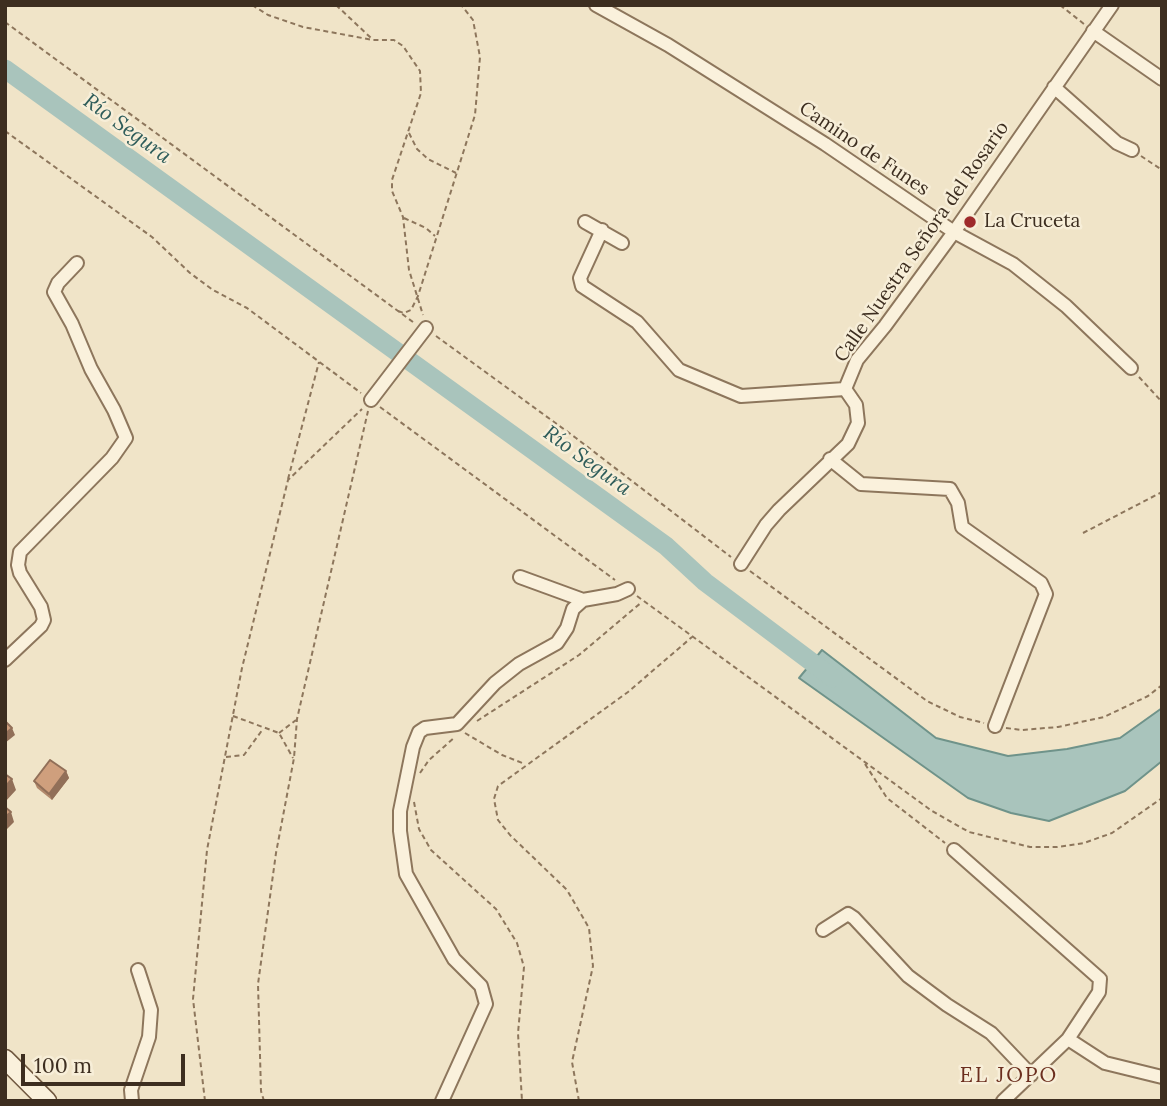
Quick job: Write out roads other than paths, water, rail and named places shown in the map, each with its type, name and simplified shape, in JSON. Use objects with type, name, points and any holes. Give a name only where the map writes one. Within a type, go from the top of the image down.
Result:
[{"type":"main road","points":[[5,1059],[47,1101]]},
{"type":"street","name":"Camino de Funes","points":[[596,5],[679,52],[825,145],[954,232],[1013,264],[1066,306],[1131,368]]},
{"type":"street","name":"Calle Nuestra Señora del Rosario","points":[[741,564],[766,525],[848,444],[858,424],[856,405],[845,389],[857,360],[954,232],[1112,5]]},
{"type":"street","points":[[1093,31],[1162,79]]},
{"type":"street","points":[[1054,86],[1117,143],[1132,150]]},
{"type":"street","points":[[585,222],[622,243]]},
{"type":"street","points":[[602,230],[580,278],[582,286],[637,322],[679,370],[741,396],[845,389]]},
{"type":"street","points":[[5,660],[44,620],[41,607],[20,573],[20,552],[111,458],[125,438],[114,410],[54,292],[58,283],[77,263]]},
{"type":"street","points":[[371,400],[426,328]]},
{"type":"street","points":[[830,459],[861,484],[950,489],[958,503],[962,527],[1041,583],[1046,594],[995,726]]},
{"type":"street","points":[[520,577],[583,600],[617,594],[628,589]]},
{"type":"street","points":[[442,1101],[486,1004],[481,986],[454,959],[405,874],[400,811],[413,747],[419,732],[425,728],[457,724],[501,677],[558,643],[567,628],[573,609],[583,600]]},
{"type":"street","points":[[954,850],[1100,979],[1099,992],[1068,1039],[1003,1101]]},
{"type":"street","points":[[823,930],[848,915],[854,918],[908,976],[991,1033],[1031,1075]]},
{"type":"street","points":[[132,1101],[131,1090],[149,1037],[151,1010],[138,970]]},
{"type":"street","points":[[1068,1039],[1105,1063],[1162,1077]]},
{"type":"water","points":[[822,650],[936,738],[1008,756],[1067,749],[1120,738],[1162,708],[1162,761],[1125,791],[1049,821],[1011,813],[968,798],[799,678]]},
{"type":"waterway","name":"Río Segura","points":[[5,69],[666,546],[705,582],[833,678]]},
{"type":"place","name":"La Cruceta","points":[[970,222]]},
{"type":"district","name":"EL JOPO","points":[[1009,1076]]}]
